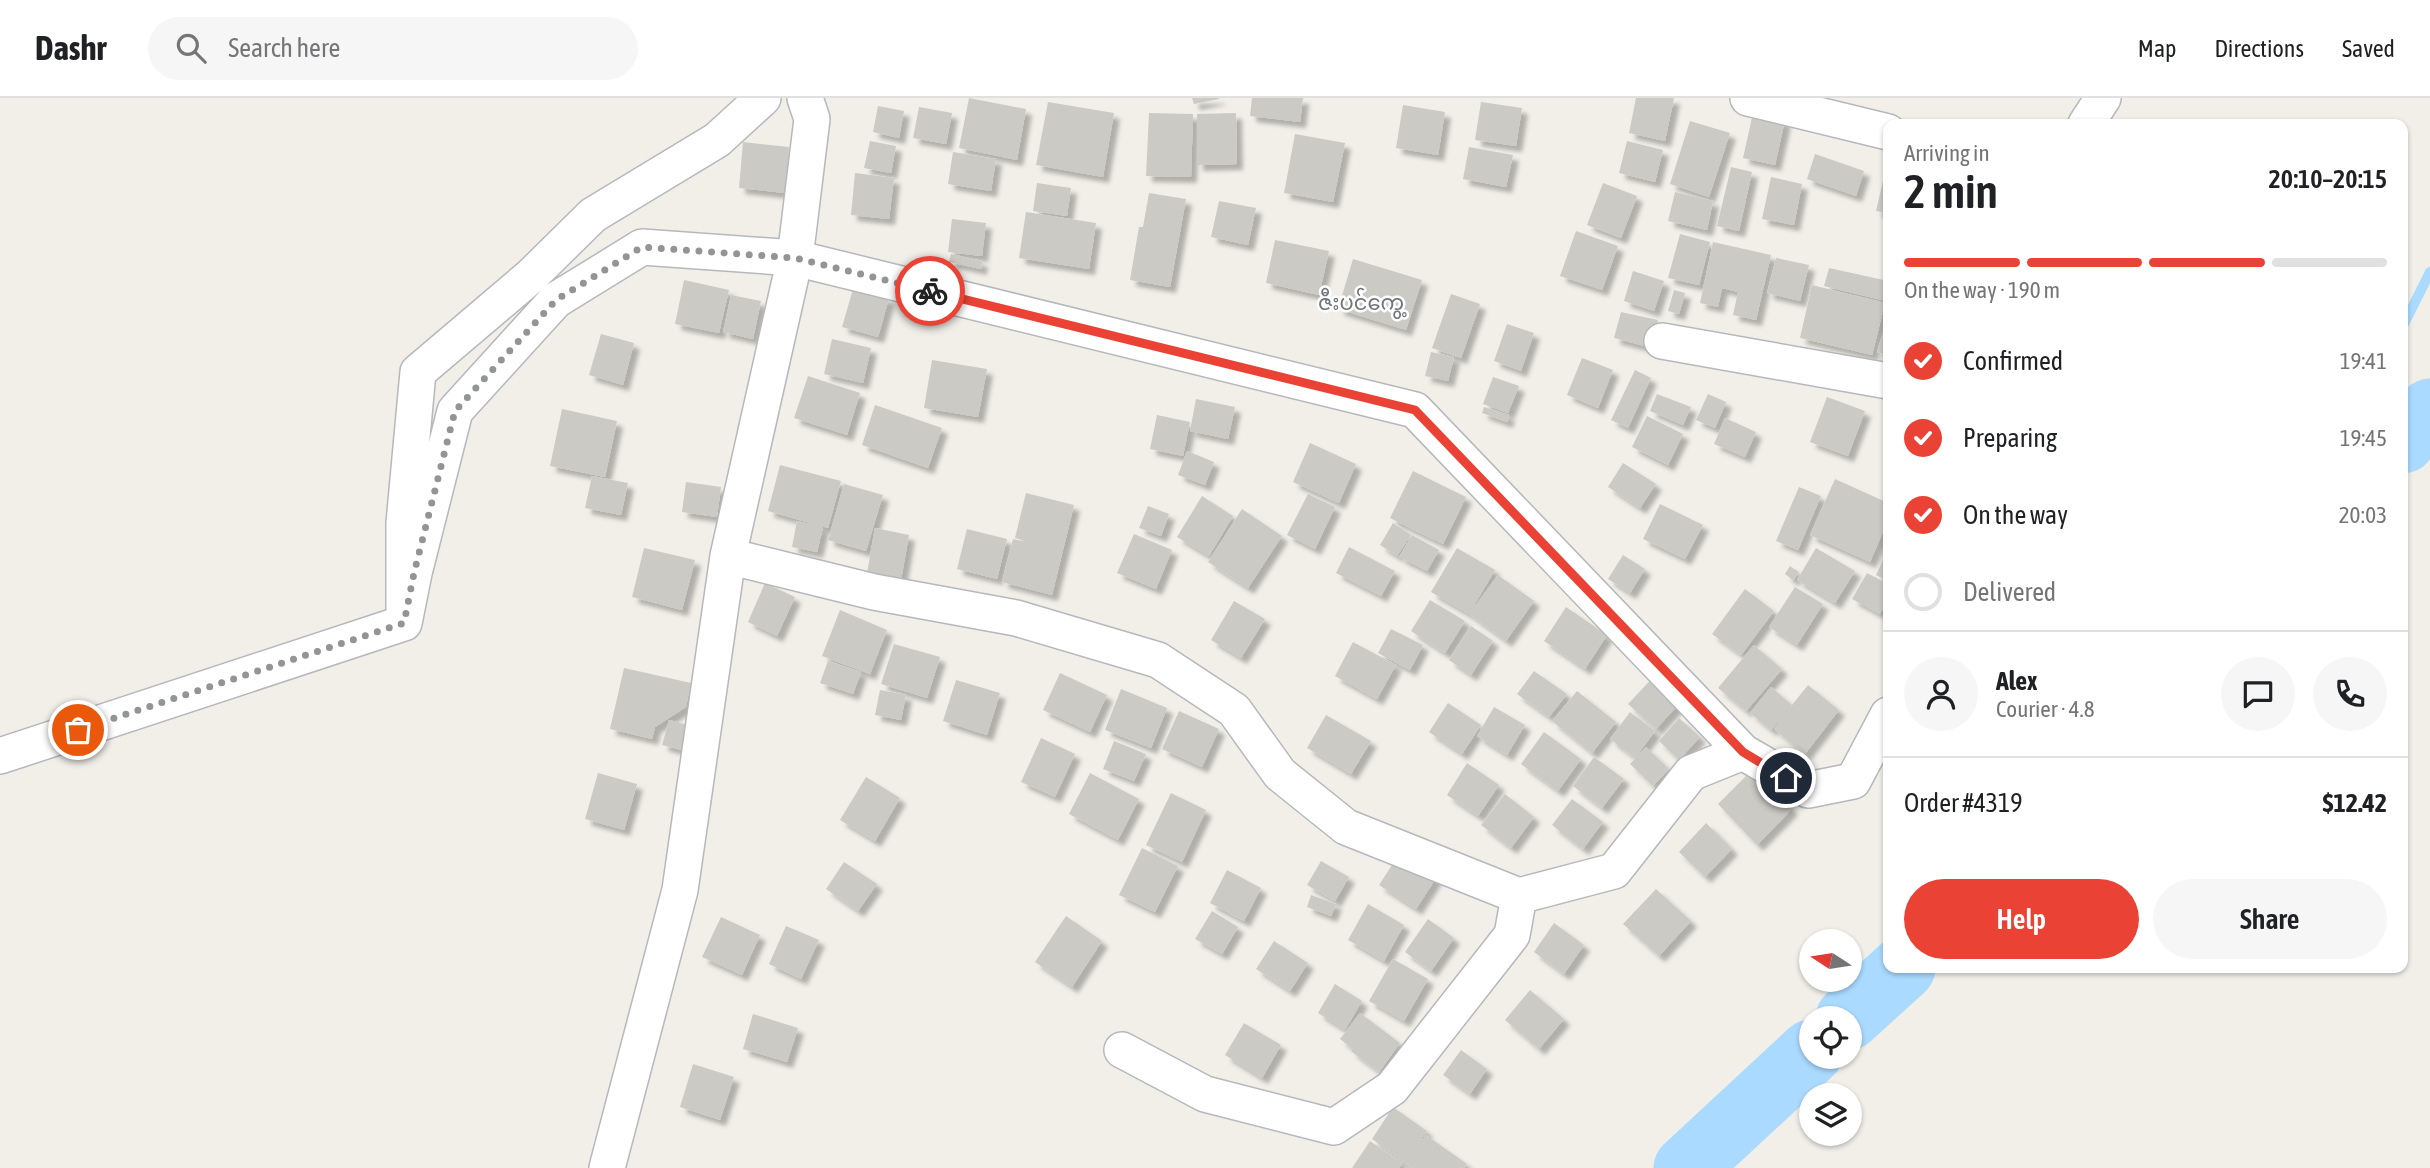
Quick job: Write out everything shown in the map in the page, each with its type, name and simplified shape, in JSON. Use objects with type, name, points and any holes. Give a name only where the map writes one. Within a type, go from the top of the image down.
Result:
[{"type":"street","points":[[404,623],[404,523],[418,372],[531,276],[593,215],[717,140],[763,98]]},
{"type":"street","points":[[607,1168],[680,890],[728,555],[795,258],[812,119],[805,98]]},
{"type":"street","points":[[1748,98],[1883,131]]},
{"type":"street","points":[[2089,119],[2103,98]]},
{"type":"street","points":[[404,623],[455,411],[556,300],[642,247],[795,258],[1415,410],[1743,752],[1808,790],[1853,781],[1883,724]]},
{"type":"street","points":[[1662,341],[1883,380]]},
{"type":"street","points":[[728,555],[874,592],[1016,618],[1158,660],[1234,710],[1280,774],[1346,827],[1519,896],[1614,871],[1691,773],[1743,752]]},
{"type":"street","points":[[0,756],[404,623]]},
{"type":"street","points":[[1122,1050],[1205,1094],[1334,1127],[1392,1088],[1512,936],[1519,896]]},
{"type":"building","points":[[969,98],[1026,109],[1017,160],[959,148]]},
{"type":"building","points":[[1192,98],[1219,98],[1219,99],[1194,104]]},
{"type":"building","points":[[1252,98],[1303,98],[1300,122],[1250,116]]},
{"type":"building","points":[[1636,98],[1674,98],[1665,141],[1629,133]]},
{"type":"building","points":[[1048,102],[1114,113],[1103,177],[1036,165]]},
{"type":"building","points":[[1481,102],[1522,108],[1516,146],[1475,140]]},
{"type":"building","points":[[1403,105],[1445,112],[1438,155],[1396,148]]},
{"type":"building","points":[[878,106],[904,111],[899,138],[873,132]]},
{"type":"building","points":[[919,107],[952,113],[946,144],[913,138]]},
{"type":"building","points":[[1149,113],[1193,114],[1191,177],[1146,176]]},
{"type":"building","points":[[1236,113],[1237,164],[1197,165],[1197,114]]},
{"type":"building","points":[[1753,113],[1785,120],[1775,165],[1743,158]]},
{"type":"building","points":[[1690,121],[1730,133],[1709,197],[1670,184]]},
{"type":"building","points":[[1295,134],[1345,143],[1333,202],[1284,193]]},
{"type":"building","points":[[870,141],[896,146],[891,173],[864,168]]},
{"type":"building","points":[[1627,141],[1663,150],[1655,182],[1619,173]]},
{"type":"building","points":[[743,142],[789,147],[785,193],[739,188]]},
{"type":"building","points":[[1469,147],[1513,155],[1506,187],[1463,179]]},
{"type":"building","points":[[953,152],[996,159],[991,191],[948,184]]},
{"type":"building","points":[[1815,154],[1864,171],[1856,196],[1807,179]]},
{"type":"building","points":[[1731,167],[1752,172],[1739,231],[1717,226]]},
{"type":"building","points":[[855,173],[894,178],[889,219],[851,215]]},
{"type":"building","points":[[1771,177],[1802,184],[1794,225],[1762,219]]},
{"type":"building","points":[[1883,181],[1883,212],[1876,211]]},
{"type":"building","points":[[1037,183],[1071,188],[1067,216],[1033,211]]},
{"type":"building","points":[[1603,183],[1637,196],[1621,238],[1587,225]]},
{"type":"building","points":[[1675,192],[1713,201],[1707,230],[1668,221]]},
{"type":"building","points":[[1149,193],[1186,199],[1170,287],[1130,280],[1139,227],[1143,227]]},
{"type":"building","points":[[1219,201],[1256,208],[1248,245],[1211,237]]},
{"type":"building","points":[[1026,212],[1096,223],[1089,269],[1019,258]]},
{"type":"building","points":[[952,219],[986,223],[982,256],[948,252]]},
{"type":"building","points":[[1576,231],[1618,246],[1602,290],[1560,276]]},
{"type":"building","points":[[1680,234],[1710,242],[1699,285],[1668,278]]},
{"type":"building","points":[[1275,240],[1329,251],[1319,295],[1266,283]]},
{"type":"building","points":[[1713,242],[1771,255],[1756,320],[1733,315],[1738,292],[1722,288],[1718,307],[1700,303]]},
{"type":"building","points":[[951,254],[982,261],[981,269],[949,262]]},
{"type":"building","points":[[1776,258],[1809,265],[1800,301],[1767,293]]},
{"type":"building","points":[[1353,259],[1422,280],[1406,330],[1338,309]]},
{"type":"building","points":[[1829,268],[1883,280],[1883,300],[1824,286]]},
{"type":"building","points":[[1633,271],[1664,281],[1654,311],[1624,301]]},
{"type":"building","points":[[684,280],[729,290],[719,333],[675,324]]},
{"type":"building","points":[[1812,285],[1883,303],[1872,355],[1800,338]]},
{"type":"building","points":[[853,289],[889,298],[878,337],[842,327]]},
{"type":"building","points":[[1674,290],[1685,293],[1679,314],[1668,311]]},
{"type":"building","points":[[1451,294],[1480,304],[1461,358],[1432,348]]},
{"type":"building","points":[[731,295],[761,301],[753,339],[723,332]]},
{"type":"building","points":[[1621,312],[1658,320],[1652,348],[1614,338]]},
{"type":"building","points":[[1507,324],[1534,333],[1521,371],[1494,361]]},
{"type":"building","points":[[1883,333],[1883,354],[1877,352]]},
{"type":"building","points":[[601,334],[634,343],[623,385],[589,375]]},
{"type":"building","points":[[832,339],[871,348],[863,383],[824,374]]},
{"type":"building","points":[[1431,352],[1454,357],[1448,381],[1425,376]]},
{"type":"building","points":[[1582,358],[1613,370],[1598,408],[1567,395]]},
{"type":"building","points":[[932,360],[987,369],[978,417],[924,408]]},
{"type":"building","points":[[1635,370],[1651,378],[1628,428],[1611,420]]},
{"type":"building","points":[[808,376],[860,393],[847,435],[794,418]]},
{"type":"building","points":[[1493,377],[1519,386],[1508,413],[1483,404]]},
{"type":"building","points":[[1657,394],[1691,407],[1683,425],[1650,411]]},
{"type":"building","points":[[1708,394],[1726,402],[1715,428],[1696,420]]},
{"type":"building","points":[[1827,397],[1865,411],[1848,456],[1810,442]]},
{"type":"building","points":[[1196,399],[1235,407],[1228,439],[1190,431]]},
{"type":"building","points":[[875,405],[942,428],[928,468],[862,445]]},
{"type":"building","points":[[1484,407],[1509,415],[1507,422],[1482,413]]},
{"type":"building","points":[[562,409],[617,421],[605,477],[550,466]]},
{"type":"building","points":[[1157,415],[1190,422],[1183,456],[1150,449]]},
{"type":"building","points":[[1647,416],[1683,434],[1668,465],[1632,447]]},
{"type":"building","points":[[1725,418],[1756,432],[1745,457],[1714,444]]},
{"type":"building","points":[[1310,443],[1356,464],[1339,503],[1293,482]]},
{"type":"building","points":[[1187,451],[1214,462],[1205,485],[1178,475]]},
{"type":"building","points":[[1623,463],[1656,484],[1640,508],[1608,487]]},
{"type":"building","points":[[780,465],[841,481],[828,528],[768,511]]},
{"type":"building","points":[[1413,471],[1466,497],[1443,544],[1390,518]]},
{"type":"building","points":[[592,476],[628,483],[621,515],[585,508]]},
{"type":"building","points":[[1835,479],[1883,501],[1883,532],[1870,562],[1810,535]]},
{"type":"building","points":[[686,482],[721,487],[717,517],[682,512]]},
{"type":"building","points":[[844,484],[883,495],[866,551],[828,540]]},
{"type":"building","points":[[1799,487],[1821,496],[1798,550],[1776,541]]},
{"type":"building","points":[[1026,493],[1074,505],[1052,595],[1002,582],[1013,539],[1032,543],[1015,538]]},
{"type":"building","points":[[1308,494],[1335,507],[1315,549],[1287,535]]},
{"type":"building","points":[[1202,496],[1233,516],[1209,556],[1177,537]]},
{"type":"building","points":[[1660,504],[1703,525],[1685,559],[1643,539]]},
{"type":"building","points":[[1148,506],[1169,514],[1161,536],[1139,528]]},
{"type":"building","points":[[1242,509],[1282,536],[1248,588],[1208,562]]},
{"type":"building","points":[[797,521],[823,527],[817,552],[792,547]]},
{"type":"building","points":[[1393,523],[1411,535],[1397,556],[1380,545]]},
{"type":"building","points":[[875,528],[909,535],[901,580],[867,573]]},
{"type":"building","points":[[967,529],[1007,539],[997,579],[957,569]]},
{"type":"building","points":[[1134,534],[1172,550],[1156,589],[1117,573]]},
{"type":"building","points":[[1412,535],[1439,550],[1427,571],[1399,557]]},
{"type":"building","points":[[1349,547],[1395,571],[1381,596],[1336,573]]},
{"type":"building","points":[[644,548],[695,560],[682,610],[632,597]]},
{"type":"building","points":[[1457,548],[1495,570],[1469,614],[1431,592]]},
{"type":"building","points":[[1816,548],[1855,571],[1835,603],[1797,580]]},
{"type":"building","points":[[1623,555],[1645,569],[1630,593],[1608,579]]},
{"type":"building","points":[[1883,560],[1883,578],[1876,575]]},
{"type":"building","points":[[1790,566],[1799,572],[1793,580],[1785,574]]},
{"type":"building","points":[[1867,573],[1883,581],[1883,608],[1880,614],[1852,599]]},
{"type":"building","points":[[1498,575],[1534,601],[1506,641],[1469,614]]},
{"type":"building","points":[[765,583],[795,597],[777,636],[748,622]]},
{"type":"building","points":[[1795,587],[1823,604],[1797,645],[1769,627]]},
{"type":"building","points":[[1745,589],[1774,611],[1741,655],[1712,634]]},
{"type":"building","points":[[1430,600],[1465,621],[1445,653],[1411,631]]},
{"type":"building","points":[[1234,601],[1265,619],[1241,658],[1211,640]]},
{"type":"building","points":[[1566,607],[1607,635],[1585,669],[1544,641]]},
{"type":"building","points":[[840,610],[887,630],[870,674],[822,656]]},
{"type":"building","points":[[1471,626],[1493,641],[1471,675],[1449,660]]},
{"type":"building","points":[[1391,629],[1423,645],[1410,670],[1378,653]]},
{"type":"building","points":[[1353,642],[1396,665],[1377,699],[1335,676]]},
{"type":"building","points":[[894,644],[940,657],[927,698],[881,684]]},
{"type":"building","points":[[1754,645],[1782,669],[1746,711],[1718,688]]},
{"type":"building","points":[[828,661],[861,672],[853,694],[820,683]]},
{"type":"building","points":[[624,668],[691,683],[686,707],[655,727],[652,739],[610,729]]},
{"type":"building","points":[[1534,671],[1567,694],[1549,717],[1517,694]]},
{"type":"building","points":[[1658,672],[1685,697],[1656,729],[1628,704]]},
{"type":"building","points":[[1060,673],[1107,695],[1090,732],[1043,710]]},
{"type":"building","points":[[956,680],[1000,693],[987,735],[943,721]]},
{"type":"building","points":[[1808,685],[1839,710],[1805,754],[1774,729],[1787,711],[1771,730],[1750,713],[1771,687],[1792,705]]},
{"type":"building","points":[[1121,689],[1167,708],[1151,748],[1105,730]]},
{"type":"building","points":[[880,690],[906,695],[901,720],[875,715]]},
{"type":"building","points":[[1577,691],[1616,722],[1592,753],[1552,721]]},
{"type":"building","points":[[1448,703],[1481,725],[1462,754],[1429,732]]},
{"type":"building","points":[[1494,707],[1525,725],[1507,755],[1477,736]]},
{"type":"building","points":[[1179,711],[1219,729],[1202,767],[1162,749]]},
{"type":"building","points":[[1630,712],[1655,731],[1635,758],[1610,739]]},
{"type":"building","points":[[1326,715],[1371,741],[1351,774],[1307,748]]},
{"type":"building","points":[[1679,718],[1700,737],[1679,760],[1659,741]]},
{"type":"building","points":[[669,720],[696,727],[689,752],[662,745]]},
{"type":"building","points":[[1544,732],[1581,759],[1558,791],[1521,764]]},
{"type":"building","points":[[1041,738],[1075,754],[1055,797],[1021,782]]},
{"type":"building","points":[[1114,741],[1146,754],[1134,781],[1103,769]]},
{"type":"building","points":[[1646,747],[1669,769],[1653,786],[1630,764]]},
{"type":"building","points":[[1594,757],[1624,779],[1602,808],[1573,786]]},
{"type":"building","points":[[1467,763],[1499,785],[1478,816],[1447,795]]},
{"type":"building","points":[[1753,769],[1792,809],[1757,845],[1718,804]]},
{"type":"building","points":[[598,773],[637,784],[624,830],[585,819]]},
{"type":"building","points":[[1090,773],[1139,799],[1118,840],[1069,814]]},
{"type":"building","points":[[866,777],[900,798],[875,841],[840,820]]},
{"type":"building","points":[[1171,793],[1206,810],[1182,862],[1146,845]]},
{"type":"building","points":[[1505,794],[1534,817],[1511,848],[1481,825]]},
{"type":"building","points":[[1572,799],[1603,822],[1583,849],[1552,825]]},
{"type":"building","points":[[1706,823],[1732,849],[1705,877],[1679,852]]},
{"type":"building","points":[[1142,848],[1178,866],[1155,912],[1119,895]]},
{"type":"building","points":[[1401,851],[1438,875],[1416,909],[1379,885]]},
{"type":"building","points":[[1321,861],[1349,877],[1335,901],[1307,885]]},
{"type":"building","points":[[844,862],[877,884],[858,911],[826,889]]},
{"type":"building","points":[[1227,870],[1261,888],[1244,921],[1210,903]]},
{"type":"building","points":[[1656,889],[1691,921],[1659,956],[1623,924]]},
{"type":"building","points":[[1311,895],[1336,904],[1331,916],[1307,907]]},
{"type":"building","points":[[1368,904],[1404,925],[1384,961],[1348,940]]},
{"type":"building","points":[[1212,911],[1238,927],[1222,954],[1195,939]]},
{"type":"building","points":[[1066,916],[1102,941],[1072,987],[1035,962]]},
{"type":"building","points":[[721,917],[760,935],[742,975],[702,957]]},
{"type":"building","points":[[1428,919],[1454,938],[1431,971],[1405,952]]},
{"type":"building","points":[[1554,923],[1584,945],[1564,974],[1534,952]]},
{"type":"building","points":[[786,926],[819,940],[801,979],[769,964]]},
{"type":"building","points":[[1274,941],[1308,963],[1290,991],[1256,969]]},
{"type":"building","points":[[1393,959],[1428,979],[1404,1021],[1369,1001]]},
{"type":"building","points":[[1335,984],[1362,1001],[1345,1030],[1318,1013]]},
{"type":"building","points":[[1530,990],[1564,1019],[1539,1049],[1505,1020]]},
{"type":"building","points":[[1360,1013],[1400,1043],[1379,1072],[1340,1039]]},
{"type":"building","points":[[753,1014],[798,1028],[787,1062],[743,1049]]},
{"type":"building","points":[[1244,1023],[1281,1045],[1262,1078],[1225,1055]]},
{"type":"building","points":[[1461,1050],[1487,1069],[1470,1094],[1443,1075]]},
{"type":"building","points":[[693,1064],[734,1077],[720,1120],[680,1107]]},
{"type":"building","points":[[1393,1107],[1427,1131],[1409,1158],[1426,1135],[1467,1164],[1464,1168],[1412,1168],[1372,1139]]},
{"type":"building","points":[[1370,1141],[1402,1163],[1399,1168],[1352,1168]]},
{"type":"waterway","points":[[2408,316],[2430,272]]},
{"type":"waterway","points":[[2408,435],[2430,411]]},
{"type":"waterway","points":[[1861,1006],[1898,973]]},
{"type":"waterway","points":[[1686,1168],[1799,1063]]},
{"type":"way so far","points":[[78,730],[404,623],[455,411],[556,300],[642,247],[795,258],[930,291]]},
{"type":"district","name":"ဇီးပင်ကွေ့","points":[[1361,303]]},
{"type":"route","points":[[930,291],[1415,410],[1743,752],[1786,778]]}]
